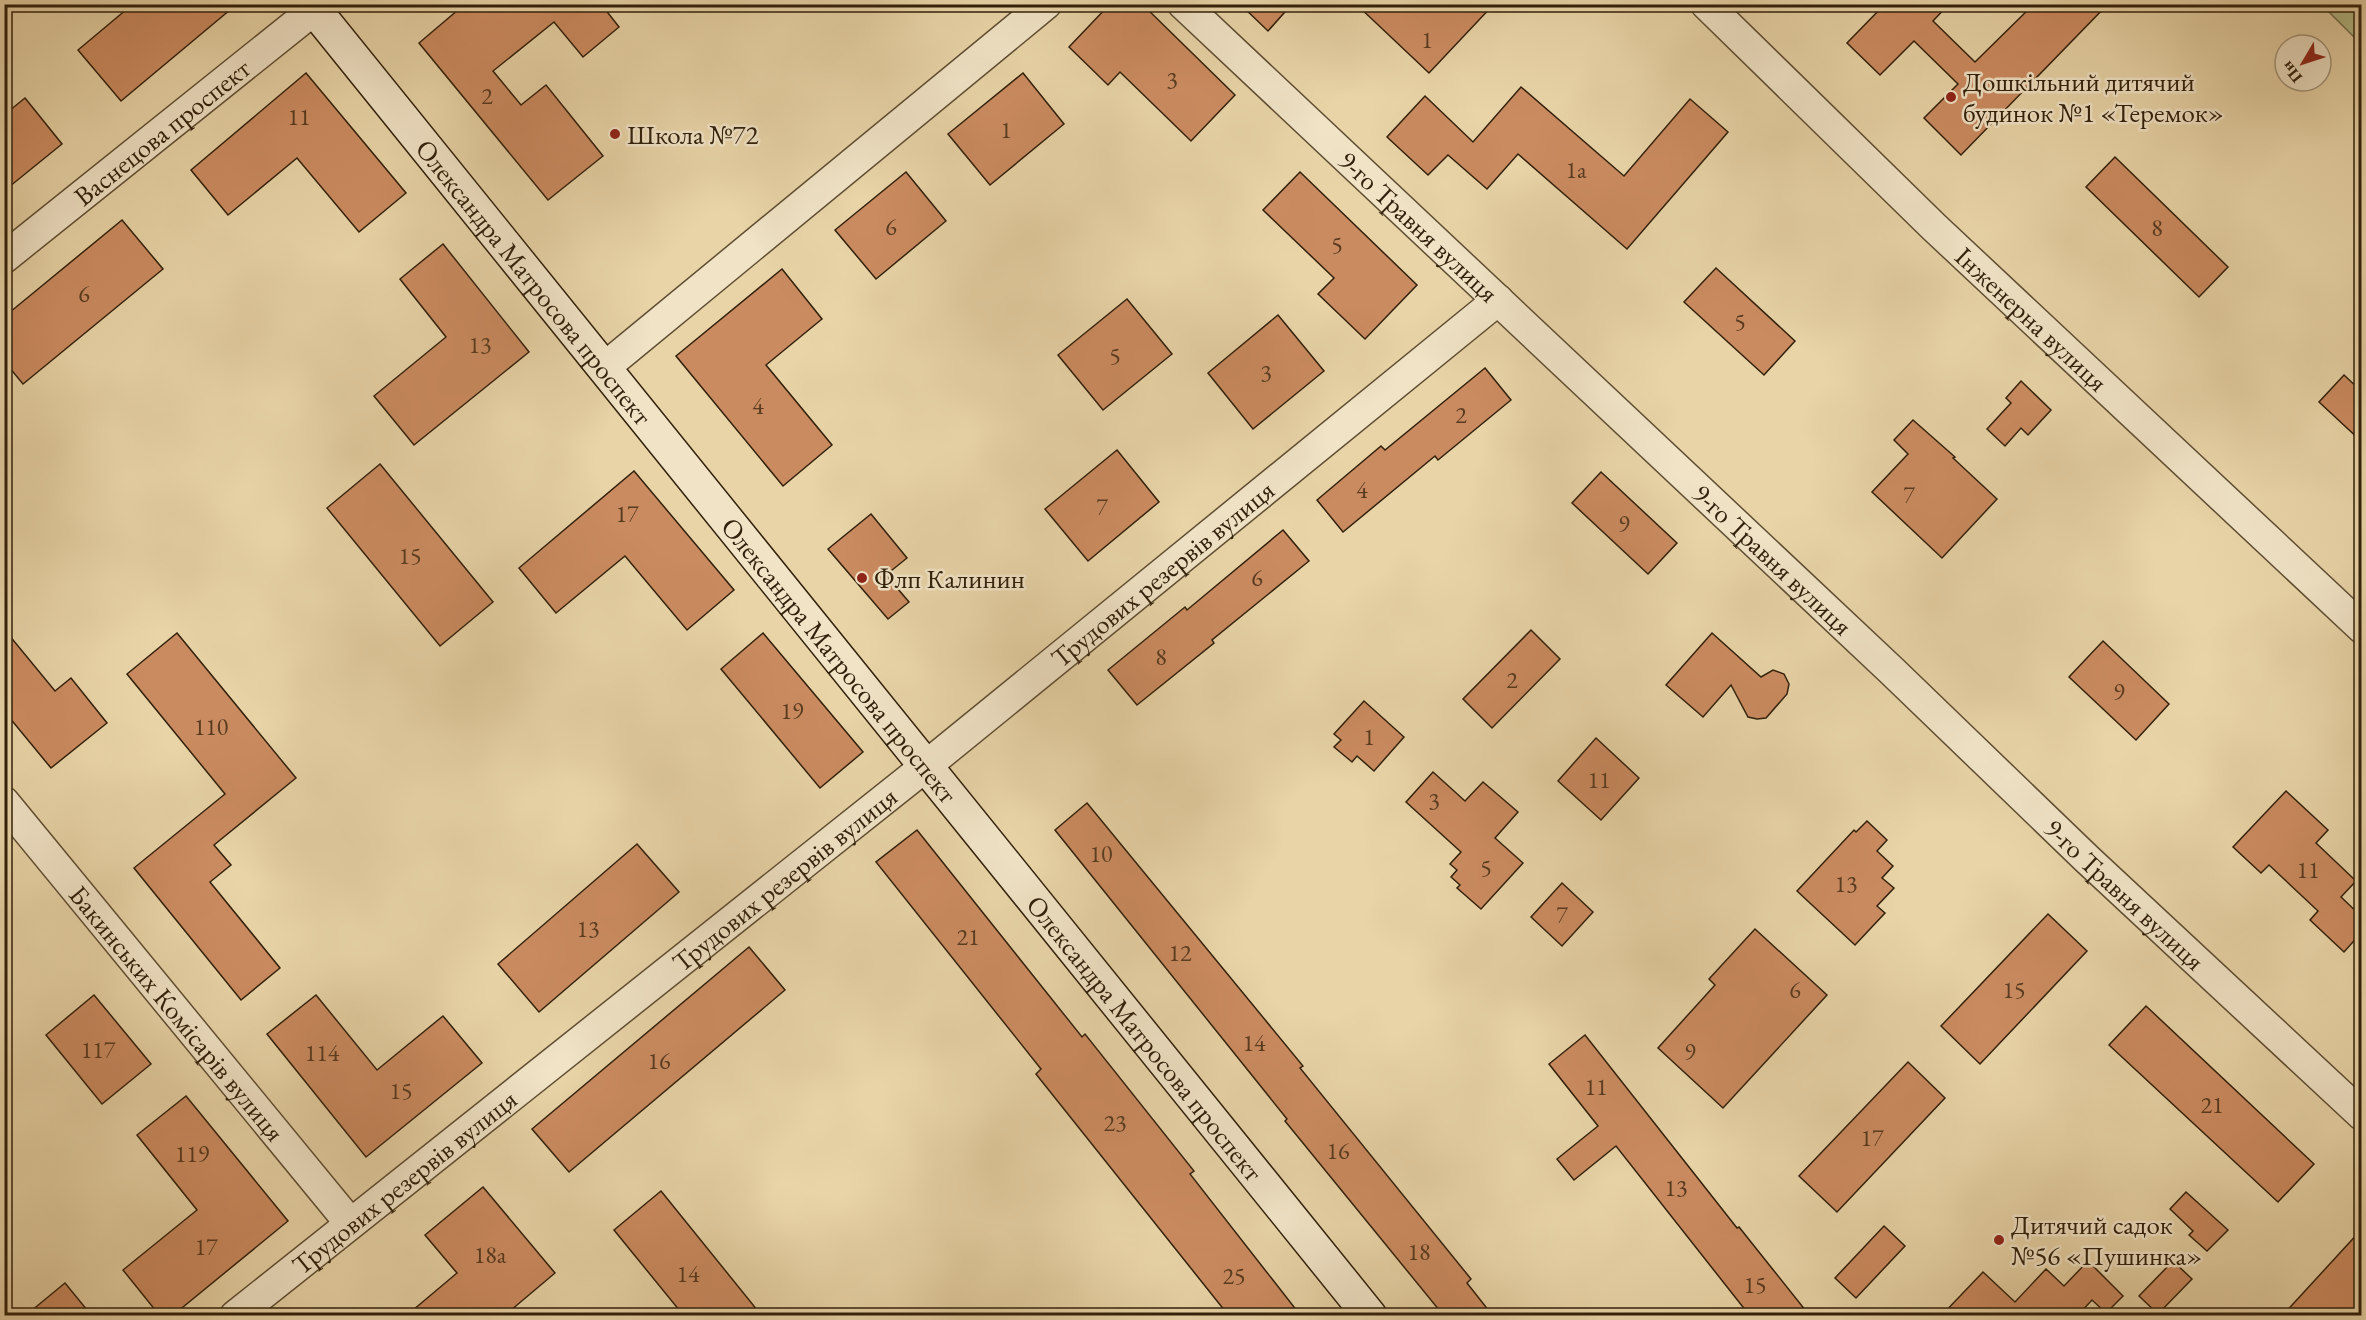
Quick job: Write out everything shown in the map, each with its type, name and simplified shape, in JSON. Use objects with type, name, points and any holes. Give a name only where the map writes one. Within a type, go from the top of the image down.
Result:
[{"type":"main road","name":"Олександра Матросова проспект","points":[[315,6],[604,368],[1370,1316]]},
{"type":"street","points":[[604,368],[1046,4]]},
{"type":"street","name":"9-го Травня вулиця","points":[[1183,4],[2361,1115]]},
{"type":"street","name":"Інженерна вулиця","points":[[1706,4],[1934,227],[2361,628]]},
{"type":"street","name":"Васнецова проспект","points":[[4,258],[315,6]]},
{"type":"street","name":"Трудових резервів вулиця","points":[[235,1316],[926,766],[1498,300]]},
{"type":"street","name":"Бакинських Комісарів вулиця","points":[[4,802],[350,1223]]},
{"type":"green space","points":[[2322,5],[2361,5],[2361,44]]},
{"type":"building","points":[[133,4],[237,4],[121,101],[78,50]]},
{"type":"building","points":[[465,4],[601,4],[619,27],[583,57],[554,22],[493,71],[521,105],[546,85],[603,156],[548,200],[419,43]]},
{"type":"building","points":[[1110,4],[1142,4],[1235,95],[1191,141],[1120,72],[1108,85],[1069,47]]},
{"type":"building","points":[[1240,4],[1292,4],[1268,31]]},
{"type":"building","points":[[1356,4],[1494,4],[1429,73]]},
{"type":"building","points":[[1885,4],[1949,4],[1933,21],[1975,62],[2034,4],[2108,4],[1961,155],[1924,118],[1958,84],[1914,41],[1880,75],[1847,43]]},
{"type":"building","points":[[306,73],[406,193],[359,232],[297,158],[228,215],[191,170]]},
{"type":"building","points":[[1023,73],[1064,124],[990,185],[948,134]]},
{"type":"building","points":[[1521,87],[1624,176],[1690,99],[1728,132],[1627,249],[1518,154],[1487,189],[1448,155],[1428,175],[1387,137],[1425,96],[1473,142]]},
{"type":"building","points":[[25,98],[62,144],[4,191],[4,115]]},
{"type":"building","points":[[2115,157],[2228,267],[2199,297],[2086,187]]},
{"type":"building","points":[[906,172],[946,221],[876,279],[835,230]]},
{"type":"building","points":[[1300,172],[1417,285],[1365,339],[1318,294],[1334,278],[1263,210]]},
{"type":"building","points":[[122,220],[163,269],[23,384],[4,361],[4,317]]},
{"type":"building","points":[[443,244],[529,352],[414,445],[374,396],[446,337],[400,279]]},
{"type":"building","points":[[1716,268],[1795,341],[1764,375],[1684,302]]},
{"type":"building","points":[[782,269],[822,319],[766,365],[832,445],[783,486],[676,356]]},
{"type":"building","points":[[1127,299],[1172,354],[1103,410],[1058,355]]},
{"type":"building","points":[[1278,315],[1324,371],[1253,429],[1208,373]]},
{"type":"building","points":[[1485,368],[1511,400],[1438,460],[1435,456],[1343,532],[1317,500],[1381,446],[1385,450]]},
{"type":"building","points":[[2344,375],[2361,391],[2361,441],[2319,402]]},
{"type":"building","points":[[2021,381],[2051,410],[2028,435],[2021,428],[2005,446],[1987,429],[2011,403],[2006,398]]},
{"type":"building","points":[[1913,420],[1955,457],[1953,458],[1997,499],[1942,558],[1872,492],[1908,454],[1894,440]]},
{"type":"building","points":[[1117,450],[1159,502],[1088,561],[1045,509]]},
{"type":"building","points":[[380,464],[493,602],[440,646],[327,508]]},
{"type":"building","points":[[634,471],[734,590],[687,630],[625,556],[556,613],[519,568]]},
{"type":"building","points":[[1601,472],[1677,543],[1648,574],[1572,503]]},
{"type":"building","points":[[871,514],[907,558],[886,575],[909,602],[888,619],[828,549]]},
{"type":"building","points":[[1283,530],[1309,561],[1212,640],[1214,643],[1137,705],[1108,670],[1185,607],[1187,610]]},
{"type":"building","points":[[4,629],[55,691],[71,678],[107,723],[51,768],[4,711]]},
{"type":"building","points":[[1531,630],[1560,659],[1492,728],[1463,699]]},
{"type":"building","points":[[177,633],[296,778],[214,845],[231,865],[210,882],[280,968],[241,1000],[134,868],[225,794],[127,674]]},
{"type":"building","points":[[763,633],[863,752],[820,788],[721,669]]},
{"type":"building","points":[[1712,633],[1761,677],[1773,670],[1784,674],[1789,684],[1787,694],[1766,718],[1748,717],[1731,685],[1703,717],[1666,685]]},
{"type":"building","points":[[2103,641],[2169,704],[2136,740],[2069,677]]},
{"type":"building","points":[[1364,701],[1404,737],[1374,771],[1357,756],[1352,762],[1334,747],[1341,740],[1334,734]]},
{"type":"building","points":[[1596,738],[1639,778],[1601,820],[1558,781]]},
{"type":"building","points":[[1433,772],[1465,801],[1483,782],[1518,812],[1495,838],[1523,863],[1481,909],[1457,888],[1460,885],[1451,877],[1457,870],[1450,864],[1461,852],[1406,802]]},
{"type":"building","points":[[2286,791],[2328,830],[2316,843],[2356,881],[2341,897],[2361,916],[2361,933],[2344,952],[2310,920],[2318,911],[2269,865],[2261,873],[2233,847]]},
{"type":"building","points":[[1087,803],[1303,1066],[1300,1068],[1471,1279],[1467,1283],[1493,1316],[1444,1316],[1285,1121],[1287,1119],[1055,830]]},
{"type":"building","points":[[1867,821],[1887,840],[1877,851],[1893,866],[1882,878],[1894,888],[1877,906],[1885,913],[1855,945],[1797,891],[1854,830],[1856,832]]},
{"type":"building","points":[[917,830],[1082,1037],[1085,1034],[1194,1171],[1190,1174],[1301,1316],[1229,1316],[1036,1074],[1041,1069],[876,862]]},
{"type":"building","points":[[637,844],[679,892],[539,1012],[498,964]]},
{"type":"building","points":[[1562,883],[1593,912],[1562,946],[1531,917]]},
{"type":"building","points":[[2048,914],[2087,951],[1980,1064],[1941,1026]]},
{"type":"building","points":[[1755,929],[1827,995],[1723,1108],[1658,1048],[1715,985],[1709,979]]},
{"type":"building","points":[[749,947],[785,990],[569,1172],[532,1129]]},
{"type":"building","points":[[94,995],[151,1064],[102,1104],[46,1035]]},
{"type":"building","points":[[316,995],[377,1070],[443,1016],[482,1063],[366,1157],[267,1034]]},
{"type":"building","points":[[2146,1006],[2314,1164],[2278,1202],[2109,1045]]},
{"type":"building","points":[[1585,1035],[1737,1228],[1739,1227],[1810,1316],[1750,1316],[1616,1146],[1574,1180],[1557,1159],[1598,1126],[1549,1064]]},
{"type":"building","points":[[1908,1062],[1945,1098],[1837,1212],[1799,1176]]},
{"type":"building","points":[[186,1096],[288,1221],[172,1316],[160,1316],[123,1270],[197,1210],[137,1135]]},
{"type":"building","points":[[483,1187],[555,1273],[504,1316],[406,1316],[457,1273],[425,1235]]},
{"type":"building","points":[[661,1191],[762,1316],[684,1316],[614,1230]]},
{"type":"building","points":[[2186,1192],[2228,1230],[2207,1251],[2189,1235],[2193,1231],[2170,1209]]},
{"type":"building","points":[[1884,1226],[1905,1246],[1856,1298],[1835,1278]]},
{"type":"building","points":[[2361,1230],[2361,1316],[2282,1316]]},
{"type":"building","points":[[2088,1261],[2123,1296],[2106,1313],[2092,1300],[2077,1316],[1941,1316],[1983,1272],[2015,1302],[2046,1269],[2064,1286]]},
{"type":"building","points":[[2173,1261],[2192,1279],[2158,1314],[2139,1296]]},
{"type":"building","points":[[65,1283],[92,1316],[25,1316]]},
{"type":"place","name":"Дошкільний дитячий будинок №1 «Теремок»","points":[[1951,97]]},
{"type":"place","name":"Школа №72","points":[[615,134]]},
{"type":"place","name":"Флп Калинин","points":[[862,578]]},
{"type":"place","name":"Дитячий садок №56 «Пушинка»","points":[[1999,1240]]}]
